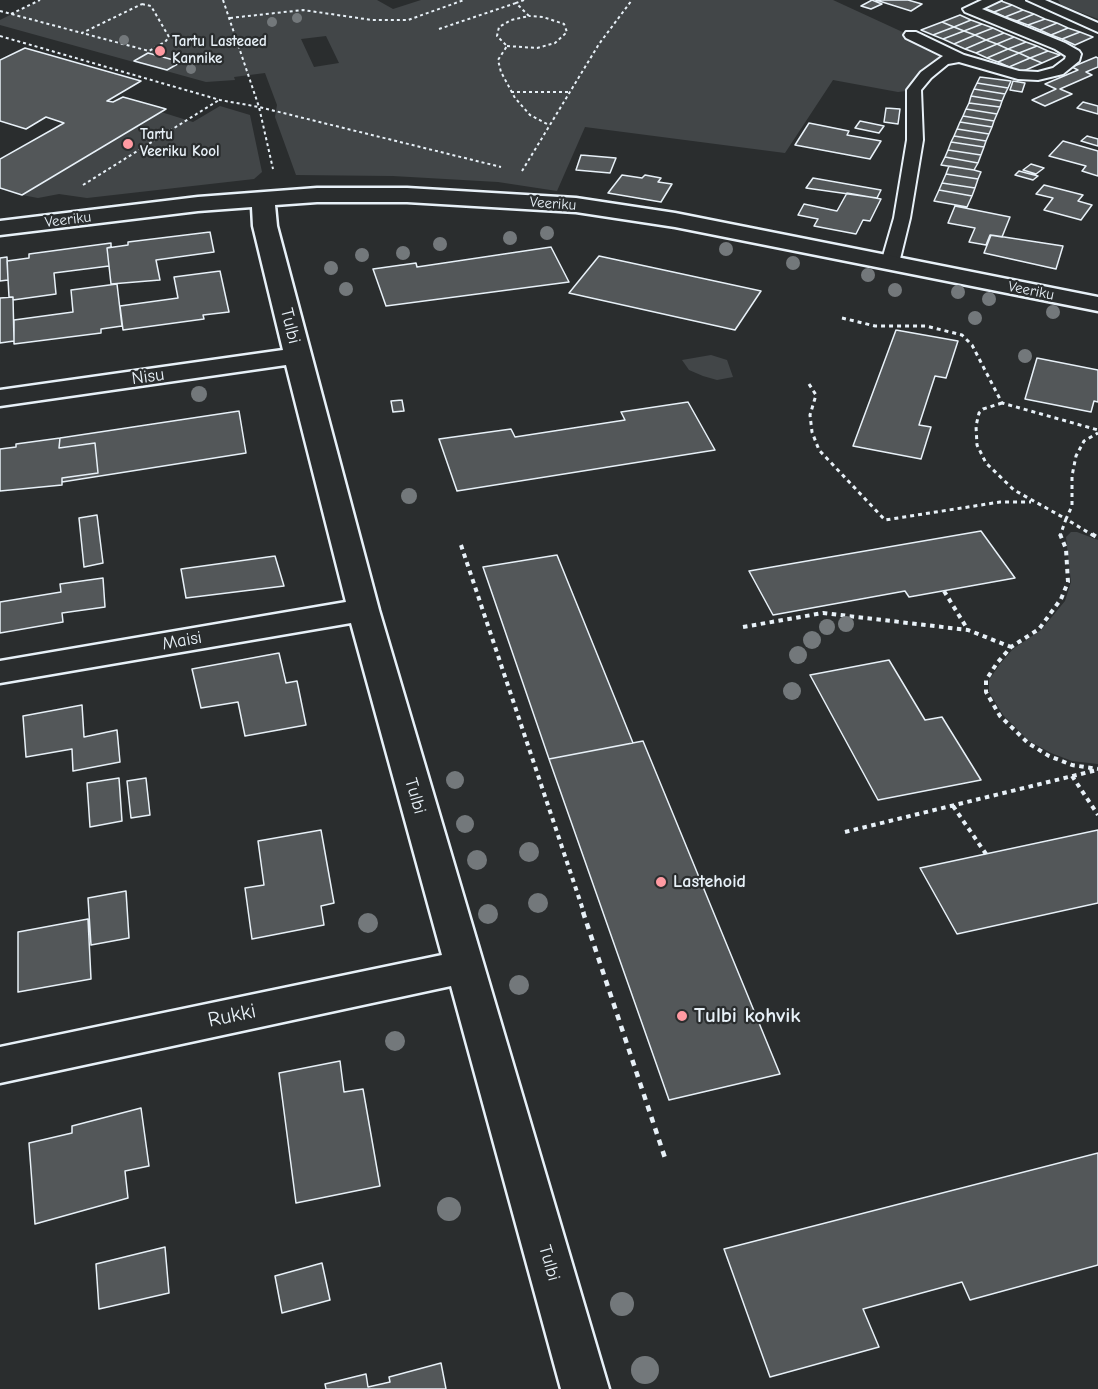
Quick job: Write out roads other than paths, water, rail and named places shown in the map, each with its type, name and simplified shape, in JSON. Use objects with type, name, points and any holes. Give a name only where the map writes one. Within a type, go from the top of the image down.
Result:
[{"type":"street","name":"Veeriku","points":[[0,228],[263,198],[317,195],[407,195],[576,205],[675,220],[1098,304]]},
{"type":"street","name":"Tulbi","points":[[263,198],[265,226],[363,610],[585,1389]]},
{"type":"street","name":"Nisu","points":[[0,398],[297,356]]},
{"type":"street","name":"Maisi","points":[[0,672],[363,610]]},
{"type":"street","name":"Rukki","points":[[0,1065],[463,967]]},
{"type":"lane","points":[[911,35],[959,58],[1018,75],[1038,76],[1058,71],[1072,61],[1074,54],[1067,50],[970,9],[994,0]]},
{"type":"lane","points":[[1034,0],[1098,28]]},
{"type":"lane","points":[[890,263],[902,218],[915,140],[914,90],[926,75],[944,60],[959,58]]},
{"type":"place","name":"Tartu Lasteaed Kannike","points":[[160,51]]},
{"type":"place","name":"Tartu Veeriku Kool","points":[[128,144]]},
{"type":"place","name":"Lastehoid","points":[[661,882]]},
{"type":"place","name":"Tulbi kohvik","points":[[682,1016]]}]
